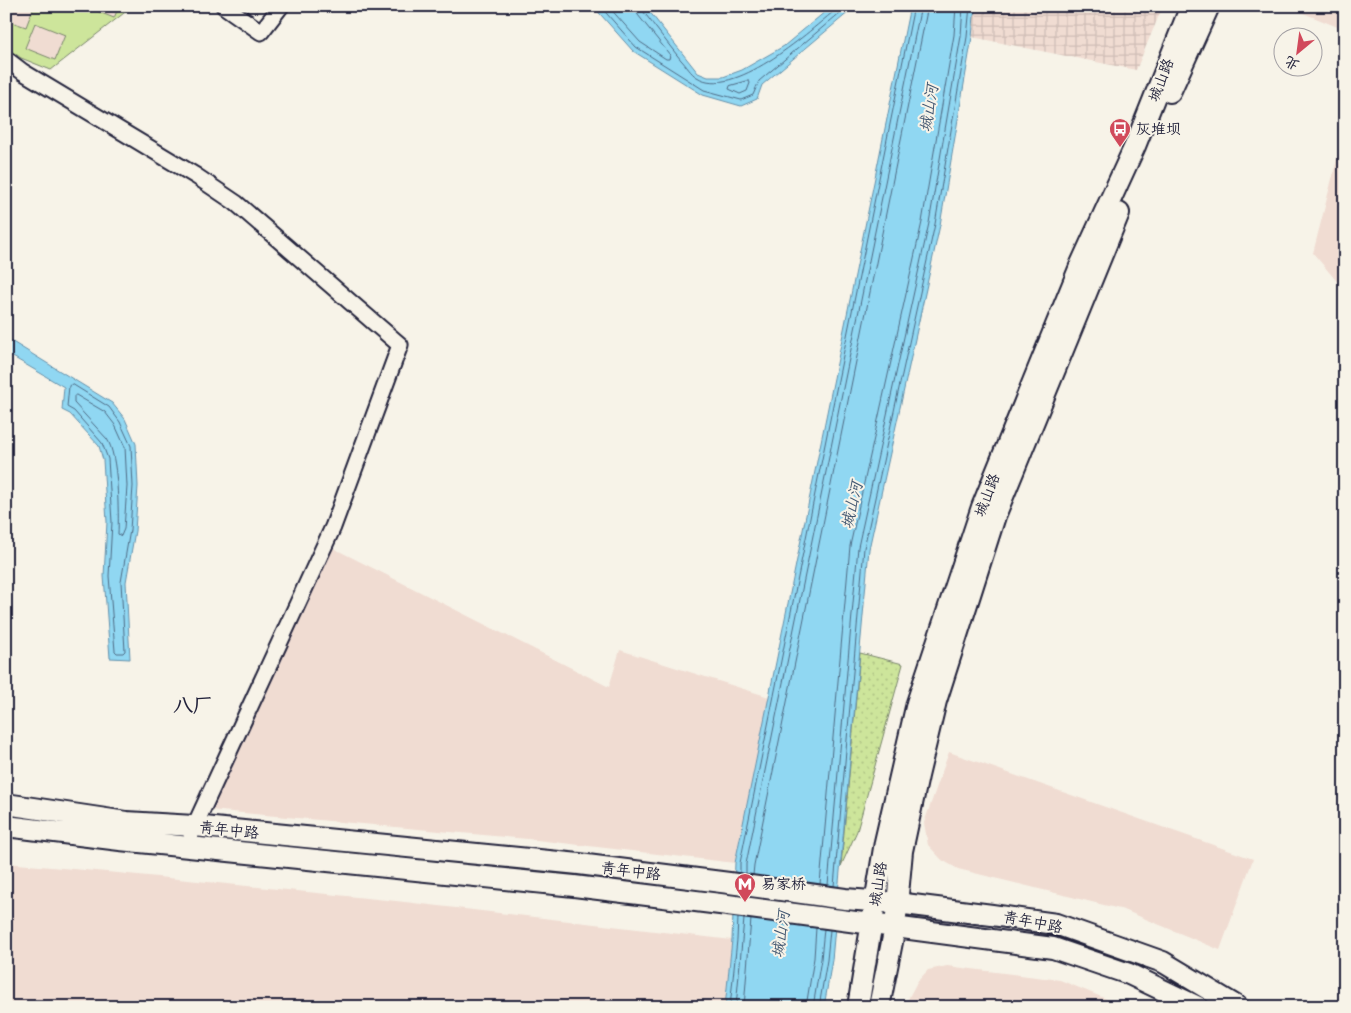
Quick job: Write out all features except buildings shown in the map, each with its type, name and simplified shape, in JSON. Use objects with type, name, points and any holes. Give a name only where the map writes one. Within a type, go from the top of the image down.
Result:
[{"type":"main road","name":"城山路","points":[[858,1007],[885,842],[918,703],[982,507],[1081,264],[1135,146],[1191,6]]},
{"type":"main road","name":"城山路","points":[[879,1007],[895,927],[902,851],[918,776],[936,701],[995,516],[1142,156],[1209,6]]},
{"type":"main road","name":"青年中路","points":[[6,804],[126,822],[194,826],[579,864],[844,900],[897,903],[1056,924],[1163,962],[1238,1007]]},
{"type":"main road","name":"青年中路","points":[[6,826],[184,847],[574,886],[1053,948],[1129,974],[1198,1007]]},
{"type":"street","points":[[224,6],[261,32],[282,6]]},
{"type":"street","points":[[6,59],[22,72],[196,176],[236,203],[400,345],[333,527],[184,847]]},
{"type":"shaded area","points":[[6,6],[133,6],[51,70],[21,58],[6,47]]},
{"type":"shaded area","points":[[975,6],[1163,6],[1136,70],[972,37]]},
{"type":"shaded area","points":[[1286,6],[1345,6],[1345,30]]},
{"type":"shaded area","points":[[1345,128],[1345,291],[1313,253]]},
{"type":"shaded area","points":[[327,545],[609,687],[620,650],[769,697],[735,863],[528,839],[210,810]]},
{"type":"shaded area","points":[[949,752],[1253,859],[1220,950],[1124,910],[958,869],[942,860],[928,845],[924,823]]},
{"type":"shaded area","points":[[6,863],[396,901],[732,940],[725,1007],[6,1007]]},
{"type":"shaded area","points":[[947,966],[1060,980],[1126,1007],[906,1007],[917,982],[928,970]]},
{"type":"green space","points":[[34,6],[69,6],[73,8],[74,6],[84,6],[114,18],[119,6],[133,6],[51,70],[21,58],[6,47],[6,20],[26,27]],"holes":[[[35,23],[65,35],[55,60],[25,48]]]},
{"type":"green space","points":[[860,653],[903,664],[857,831],[841,866]]},
{"type":"water","points":[[593,6],[645,6],[698,73],[708,77],[723,77],[742,70],[784,46],[832,6],[856,6],[762,85],[757,99],[741,106],[703,95],[633,51]]},
{"type":"water","name":"城山河","points":[[910,6],[975,6],[972,37],[940,225],[869,549],[832,960],[824,1007],[725,1007],[732,940],[735,863]]},
{"type":"water","points":[[6,338],[112,403],[125,419],[136,444],[138,486],[135,531],[126,582],[130,659],[110,658],[104,576],[107,522],[103,460],[99,446],[70,414],[62,410],[64,387],[6,353]]},
{"type":"place","name":"灰堆坝","points":[[1120,148]]},
{"type":"place","name":"易家桥","points":[[745,903]]},
{"type":"district","name":"八厂","points":[[193,705]]}]
